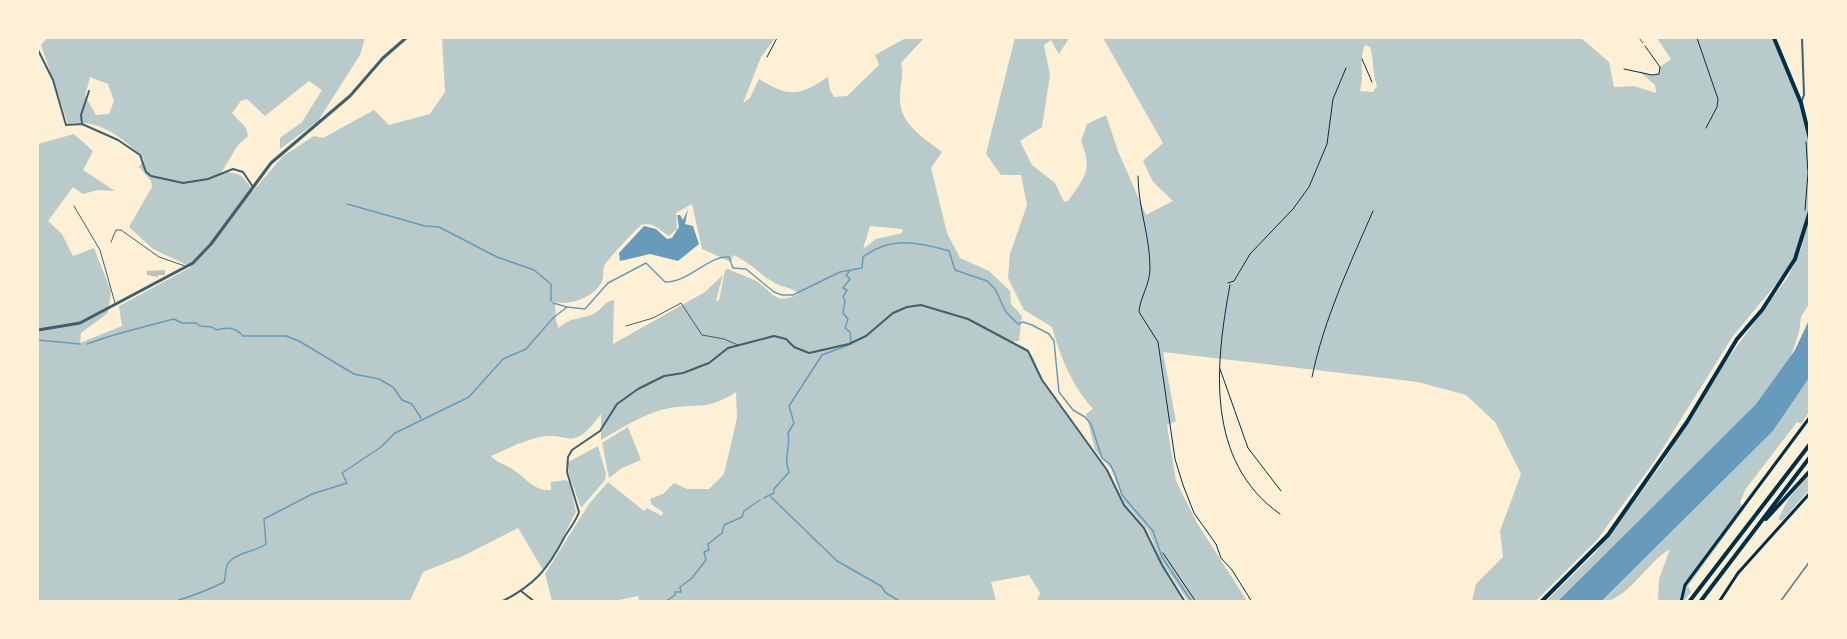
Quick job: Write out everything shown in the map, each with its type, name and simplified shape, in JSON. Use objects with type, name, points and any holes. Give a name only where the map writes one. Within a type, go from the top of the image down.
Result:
[{"type":"main road","points":[[1774,38],[1801,103],[1808,141]]},
{"type":"main road","points":[[1541,602],[1608,535],[1687,422],[1737,339],[1762,310],[1795,259],[1809,211]]},
{"type":"main road","points":[[1681,602],[1685,585],[1809,417]]},
{"type":"main road","points":[[1689,602],[1809,443]]},
{"type":"main road","points":[[1700,602],[1761,524],[1809,457]]},
{"type":"main road","points":[[1761,524],[1809,471]]},
{"type":"main road","points":[[1719,601],[1738,573],[1809,493]]},
{"type":"street","points":[[38,330],[80,323],[187,266],[205,252],[278,156],[329,116],[406,38]]},
{"type":"street","points":[[1801,103],[1804,95],[1802,38]]},
{"type":"street","points":[[38,50],[53,80],[66,125],[81,124],[112,137],[137,152],[151,176],[183,183],[208,179],[233,169],[243,172],[253,187]]},
{"type":"street","points":[[81,124],[81,115],[89,92]]},
{"type":"street","points":[[501,602],[521,591],[544,573],[577,518],[578,505],[567,464],[572,450],[600,431],[617,404],[638,388],[664,376],[683,373],[709,363],[719,352],[774,336],[786,339],[803,352],[825,350],[857,341],[893,313],[915,305],[968,319],[1024,347],[1033,357],[1042,380],[1107,470],[1124,505],[1144,528],[1162,565],[1185,602]]},
{"type":"street","points":[[521,591],[535,602]]},
{"type":"lane","points":[[1639,38],[1643,43]]},
{"type":"lane","points":[[74,206],[100,250],[115,303]]},
{"type":"lane","points":[[111,242],[116,230],[122,230],[159,257],[187,266]]},
{"type":"lane","points":[[626,326],[645,321],[681,303],[702,335],[724,339],[738,345]]},
{"type":"path","points":[[767,57],[777,38]]},
{"type":"path","points":[[1697,38],[1718,99],[1717,107],[1706,128]]},
{"type":"path","points":[[1624,69],[1652,75],[1661,71],[1643,43]]},
{"type":"path","points":[[1362,59],[1372,82]]},
{"type":"path","points":[[1280,514],[1272,509],[1243,473],[1229,446],[1221,408],[1219,367],[1229,283],[1234,281],[1250,254],[1293,209],[1309,187],[1327,144],[1333,98],[1346,68]]},
{"type":"path","points":[[1804,219],[1808,141]]},
{"type":"path","points":[[1138,176],[1137,187],[1149,246],[1150,271],[1148,289],[1139,312],[1158,342],[1175,459],[1194,513],[1216,544],[1221,558],[1232,570],[1252,602]]},
{"type":"path","points":[[1312,377],[1318,350],[1342,283],[1373,211]]},
{"type":"path","points":[[1219,367],[1248,448],[1281,491]]},
{"type":"path","points":[[1163,553],[1196,602]]},
{"type":"shaded area","points":[[47,38],[365,38],[360,55],[318,121],[280,149],[280,138],[302,122],[322,90],[309,81],[265,116],[247,99],[241,101],[232,113],[246,128],[248,136],[238,145],[221,173],[237,174],[253,191],[283,156],[314,136],[323,138],[374,110],[389,125],[430,114],[445,92],[442,38],[775,38],[761,57],[743,103],[750,98],[759,79],[787,92],[794,92],[809,88],[828,77],[830,90],[834,97],[847,96],[879,65],[875,55],[906,38],[924,38],[901,63],[901,107],[903,115],[914,129],[942,152],[931,168],[947,233],[960,258],[989,271],[1010,291],[1011,304],[1022,316],[1019,341],[1010,342],[1024,347],[1033,357],[1042,380],[1107,470],[1122,501],[1144,528],[1185,601],[1037,601],[1040,593],[1029,575],[991,582],[996,601],[640,602],[638,596],[614,601],[552,601],[545,574],[589,504],[608,482],[644,511],[647,508],[662,516],[663,512],[652,505],[650,499],[663,494],[674,483],[687,489],[709,489],[724,474],[737,418],[736,392],[710,404],[669,408],[651,413],[601,440],[601,414],[591,427],[576,438],[547,436],[536,438],[491,456],[540,489],[551,490],[551,482],[566,480],[570,484],[576,512],[551,560],[543,570],[518,528],[463,556],[423,572],[410,601],[38,602],[38,144],[74,134],[93,151],[83,170],[115,191],[98,190],[83,194],[73,187],[48,221],[62,234],[73,256],[94,248],[111,291],[108,313],[81,333],[80,343],[122,326],[119,306],[191,267],[153,249],[129,227],[152,187],[151,181],[139,167],[144,160],[120,138],[100,127],[90,124],[68,124],[41,45]],"holes":[[[90,77],[108,84],[114,101],[109,114],[96,115],[85,96]],[[692,204],[702,249],[731,262],[733,255],[773,282],[799,294],[784,299],[779,298],[756,281],[728,269],[725,270],[719,301],[716,300],[723,275],[705,292],[613,344],[614,300],[593,314],[569,321],[559,328],[556,321],[555,302],[567,303],[582,299],[594,292],[602,281],[606,263],[641,225],[652,225],[669,236],[677,229],[676,213]],[[870,226],[903,230],[902,233],[876,239],[863,249]]]},
{"type":"shaded area","points":[[1015,38],[1069,38],[1059,54],[1051,40],[1044,45],[1050,75],[1042,127],[1020,141],[1032,165],[1055,183],[1064,202],[1068,201],[1083,179],[1087,166],[1081,141],[1087,124],[1106,115],[1118,151],[1146,215],[1173,201],[1153,182],[1143,161],[1163,143],[1103,38],[1581,38],[1609,62],[1614,87],[1634,86],[1656,93],[1655,85],[1639,71],[1652,75],[1659,74],[1660,67],[1671,59],[1657,38],[1774,38],[1795,87],[1809,139],[1809,304],[1801,317],[1791,356],[1756,404],[1558,601],[1546,601],[1595,553],[1661,465],[1726,361],[1788,277],[1804,243],[1776,284],[1733,336],[1656,459],[1597,540],[1536,601],[1472,601],[1476,584],[1503,557],[1500,531],[1521,474],[1495,422],[1466,395],[1418,382],[1163,352],[1176,421],[1167,425],[1176,481],[1197,523],[1247,601],[1188,601],[1161,561],[1148,530],[1124,502],[1111,469],[1095,450],[1086,414],[1093,409],[1068,370],[1052,327],[1024,310],[1008,278],[1010,254],[1027,205],[1021,175],[1001,175],[986,154]],"holes":[[[1365,45],[1370,47],[1377,86],[1373,92],[1360,91],[1363,51]]]},
{"type":"shaded area","points":[[1809,378],[1809,412],[1801,424],[1797,422],[1745,490],[1740,503],[1745,508],[1688,586],[1691,592],[1684,601],[1658,601],[1659,579],[1670,549],[1662,554],[1629,588],[1611,600],[1602,602],[1773,431]]},
{"type":"shaded area","points":[[628,427],[641,460],[622,468],[609,478],[602,443]]},
{"type":"shaded area","points":[[598,446],[606,474],[605,480],[581,508],[569,474],[568,462]]},
{"type":"shaded area","points":[[1809,475],[1809,490],[1782,521],[1778,519],[1789,498]]},
{"type":"water","points":[[688,209],[685,224],[693,226],[699,244],[678,261],[650,254],[620,261],[619,253],[644,226],[656,229],[667,239],[672,238],[679,227],[677,215],[680,215],[683,220]]},
{"type":"water","points":[[1809,320],[1809,378],[1773,431],[1602,601],[1558,601],[1756,404],[1795,350]]},
{"type":"building","points":[[165,270],[165,275],[158,275],[158,277],[147,275],[147,271]]},
{"type":"waterway","points":[[347,204],[425,226],[439,227],[497,257],[534,270],[551,284],[551,301]]},
{"type":"waterway","points":[[173,602],[224,582],[226,568],[233,558],[266,544],[264,519],[312,494],[347,483],[342,473],[381,447],[395,433],[469,397],[503,359],[526,349],[553,318],[567,307],[585,309],[608,283],[646,263],[665,282],[682,278],[714,260],[729,257],[733,268],[746,269],[774,292],[793,295],[840,272],[862,268],[863,257],[873,250],[905,243],[916,243],[949,251],[955,270],[987,281],[995,289],[1006,312],[1018,324],[1023,322],[1049,334],[1054,341],[1059,392],[1073,410],[1085,417],[1091,424],[1102,458],[1110,464],[1122,495],[1153,531],[1162,557],[1192,602]]},
{"type":"waterway","points":[[850,271],[846,275],[850,279],[843,288],[847,290],[843,297],[845,301],[843,313],[848,319],[845,328],[850,332],[851,341]]},
{"type":"waterway","points":[[553,303],[567,307]]},
{"type":"waterway","points":[[87,344],[174,319],[182,323],[196,323],[200,326],[212,327],[216,330],[231,328],[243,336],[286,336],[299,341],[354,374],[379,379],[393,387],[402,400],[412,404],[421,418]]},
{"type":"waterway","points":[[38,340],[80,344]]},
{"type":"waterway","points":[[764,498],[774,493],[774,489],[789,472],[787,467],[788,433],[794,423],[789,406],[822,355],[851,344]]},
{"type":"waterway","points":[[771,497],[837,561],[881,586],[886,593],[901,602]]},
{"type":"waterway","points":[[665,602],[675,595],[675,592],[681,592],[680,587],[692,578],[706,560],[704,552],[709,550],[708,544],[722,533],[724,525],[742,517],[744,511],[760,500]]},
{"type":"railway","points":[[1780,602],[1810,561]]}]
